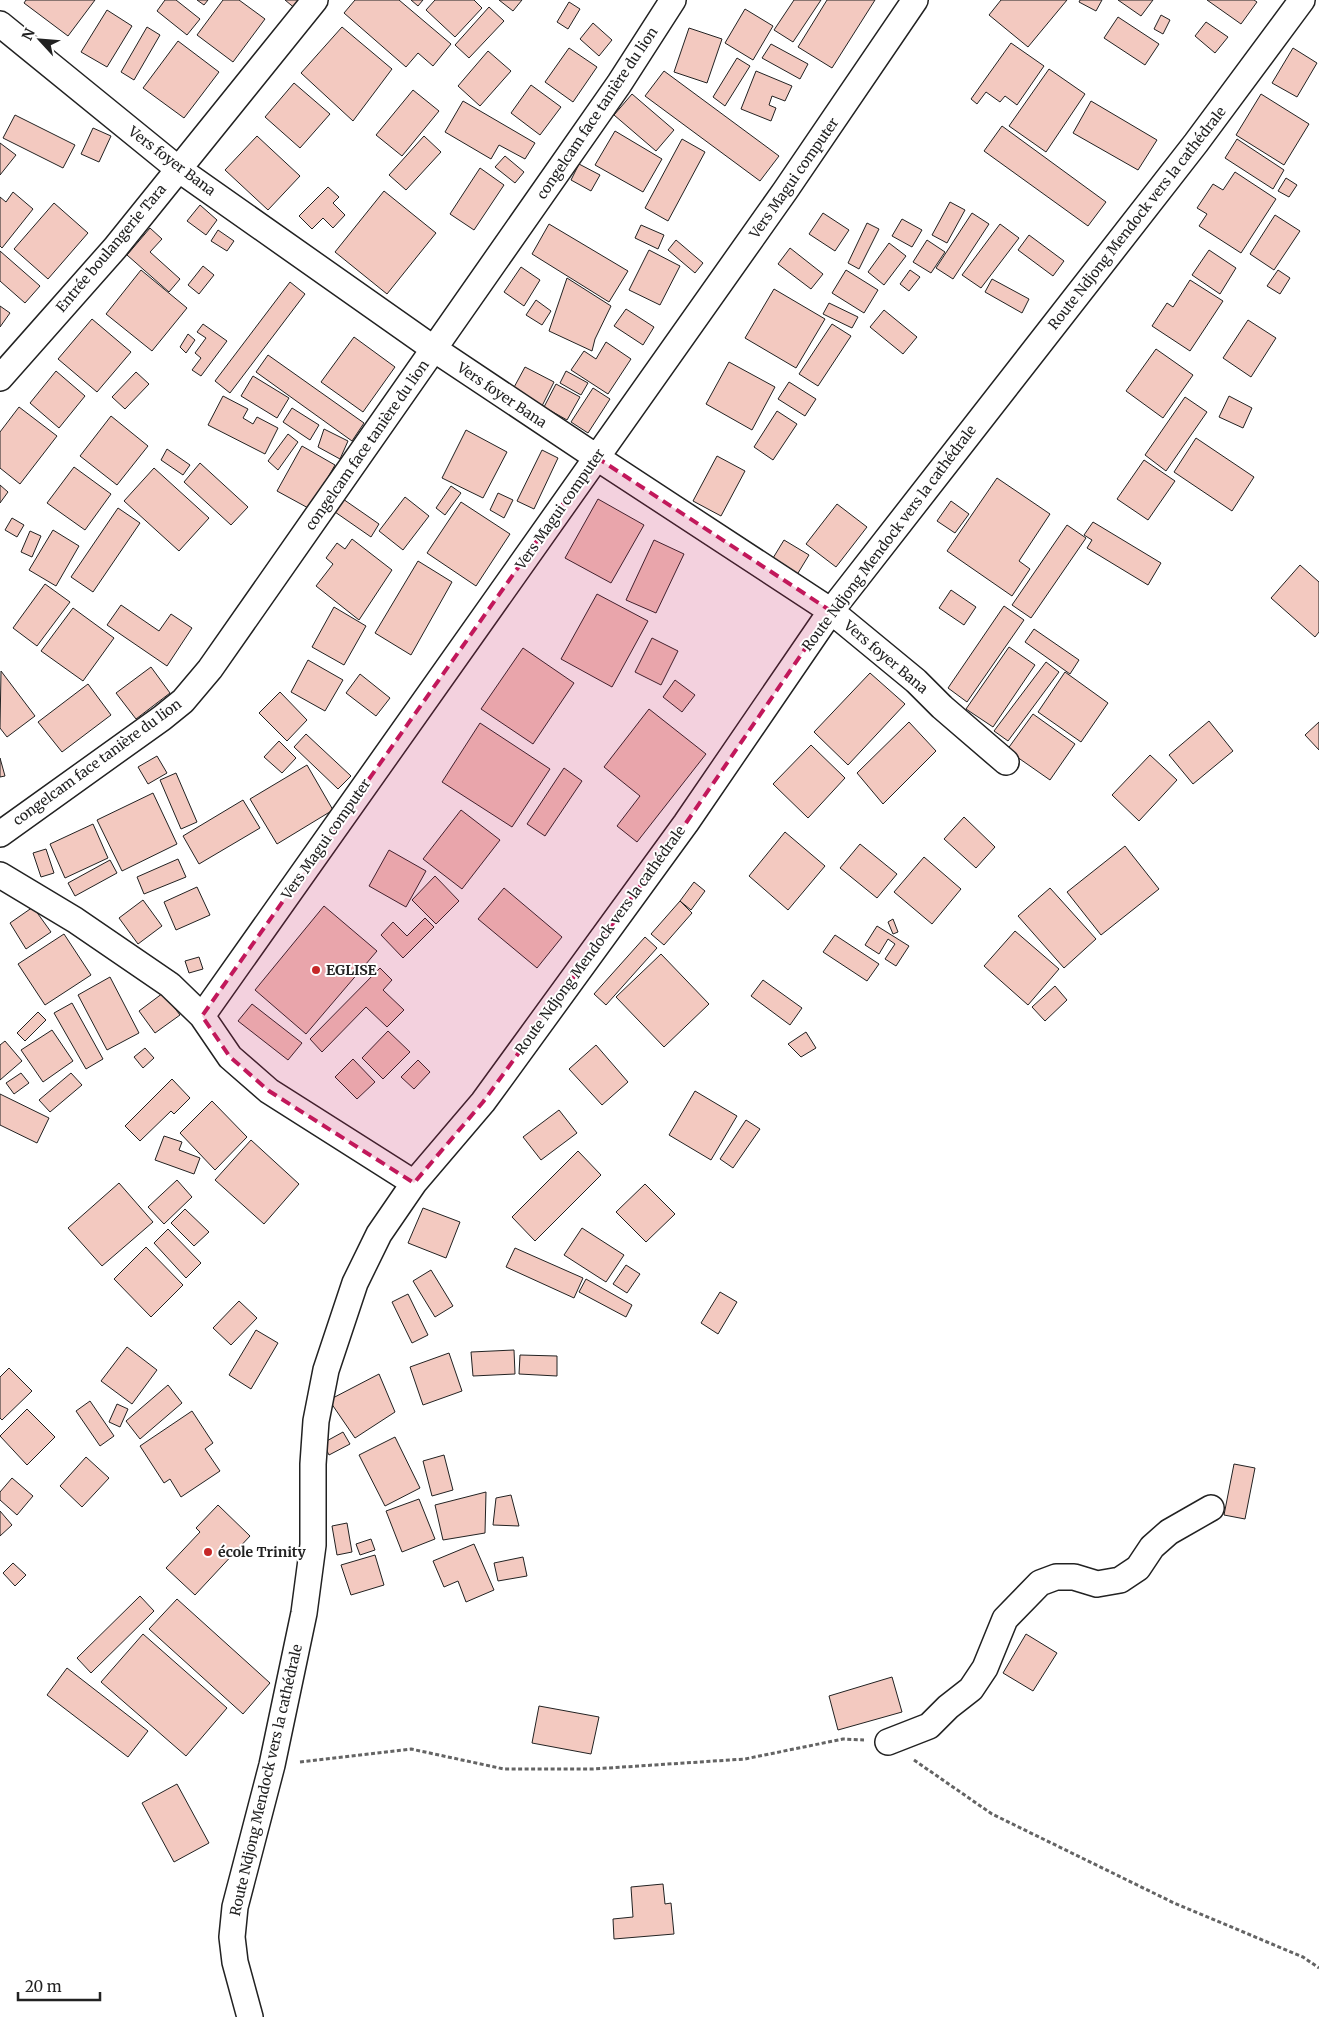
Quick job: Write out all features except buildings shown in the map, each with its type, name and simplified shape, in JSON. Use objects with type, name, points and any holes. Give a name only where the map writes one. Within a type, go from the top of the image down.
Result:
[{"type":"street","name":"Entrée boulangerie Tara","points":[[0,378],[115,248],[177,168],[315,0]]},
{"type":"street","name":"congelcam face tanière du lion","points":[[0,834],[162,718],[183,701],[210,669],[619,84],[673,0]]},
{"type":"street","name":"Vers Magui computer","points":[[202,1016],[785,192],[915,0]]},
{"type":"street","name":"Route Ndjong Mendock vers la cathédrale","points":[[250,2017],[235,1962],[232,1936],[235,1907],[272,1765],[304,1612],[312,1555],[316,1420],[326,1370],[355,1283],[379,1234],[414,1183],[483,1102],[686,824],[831,610],[1196,143],[1302,0]]},
{"type":"street","name":"Vers foyer Bana","points":[[0,24],[177,168],[434,349],[831,610],[916,680],[942,707],[1006,762]]},
{"type":"street","points":[[0,875],[75,920],[170,985],[202,1016],[230,1057],[269,1091],[414,1183]]},
{"type":"street","points":[[888,1742],[929,1726],[948,1707],[971,1689],[984,1668],[1005,1619],[1040,1583],[1056,1577],[1074,1577],[1098,1584],[1120,1580],[1138,1568],[1152,1547],[1169,1532],[1210,1508]]},
{"type":"path","points":[[272,1765],[411,1750],[504,1769],[593,1769],[745,1759],[843,1739],[888,1742],[992,1814],[1174,1903],[1303,1957],[1319,1968]]},
{"type":"highlighted area","points":[[596,457],[831,611],[686,823],[483,1102],[414,1183],[269,1091],[230,1057],[202,1016]]},
{"type":"place","name":"EGLISE","points":[[316,970]]},
{"type":"place","name":"école Trinity","points":[[208,1552]]}]
